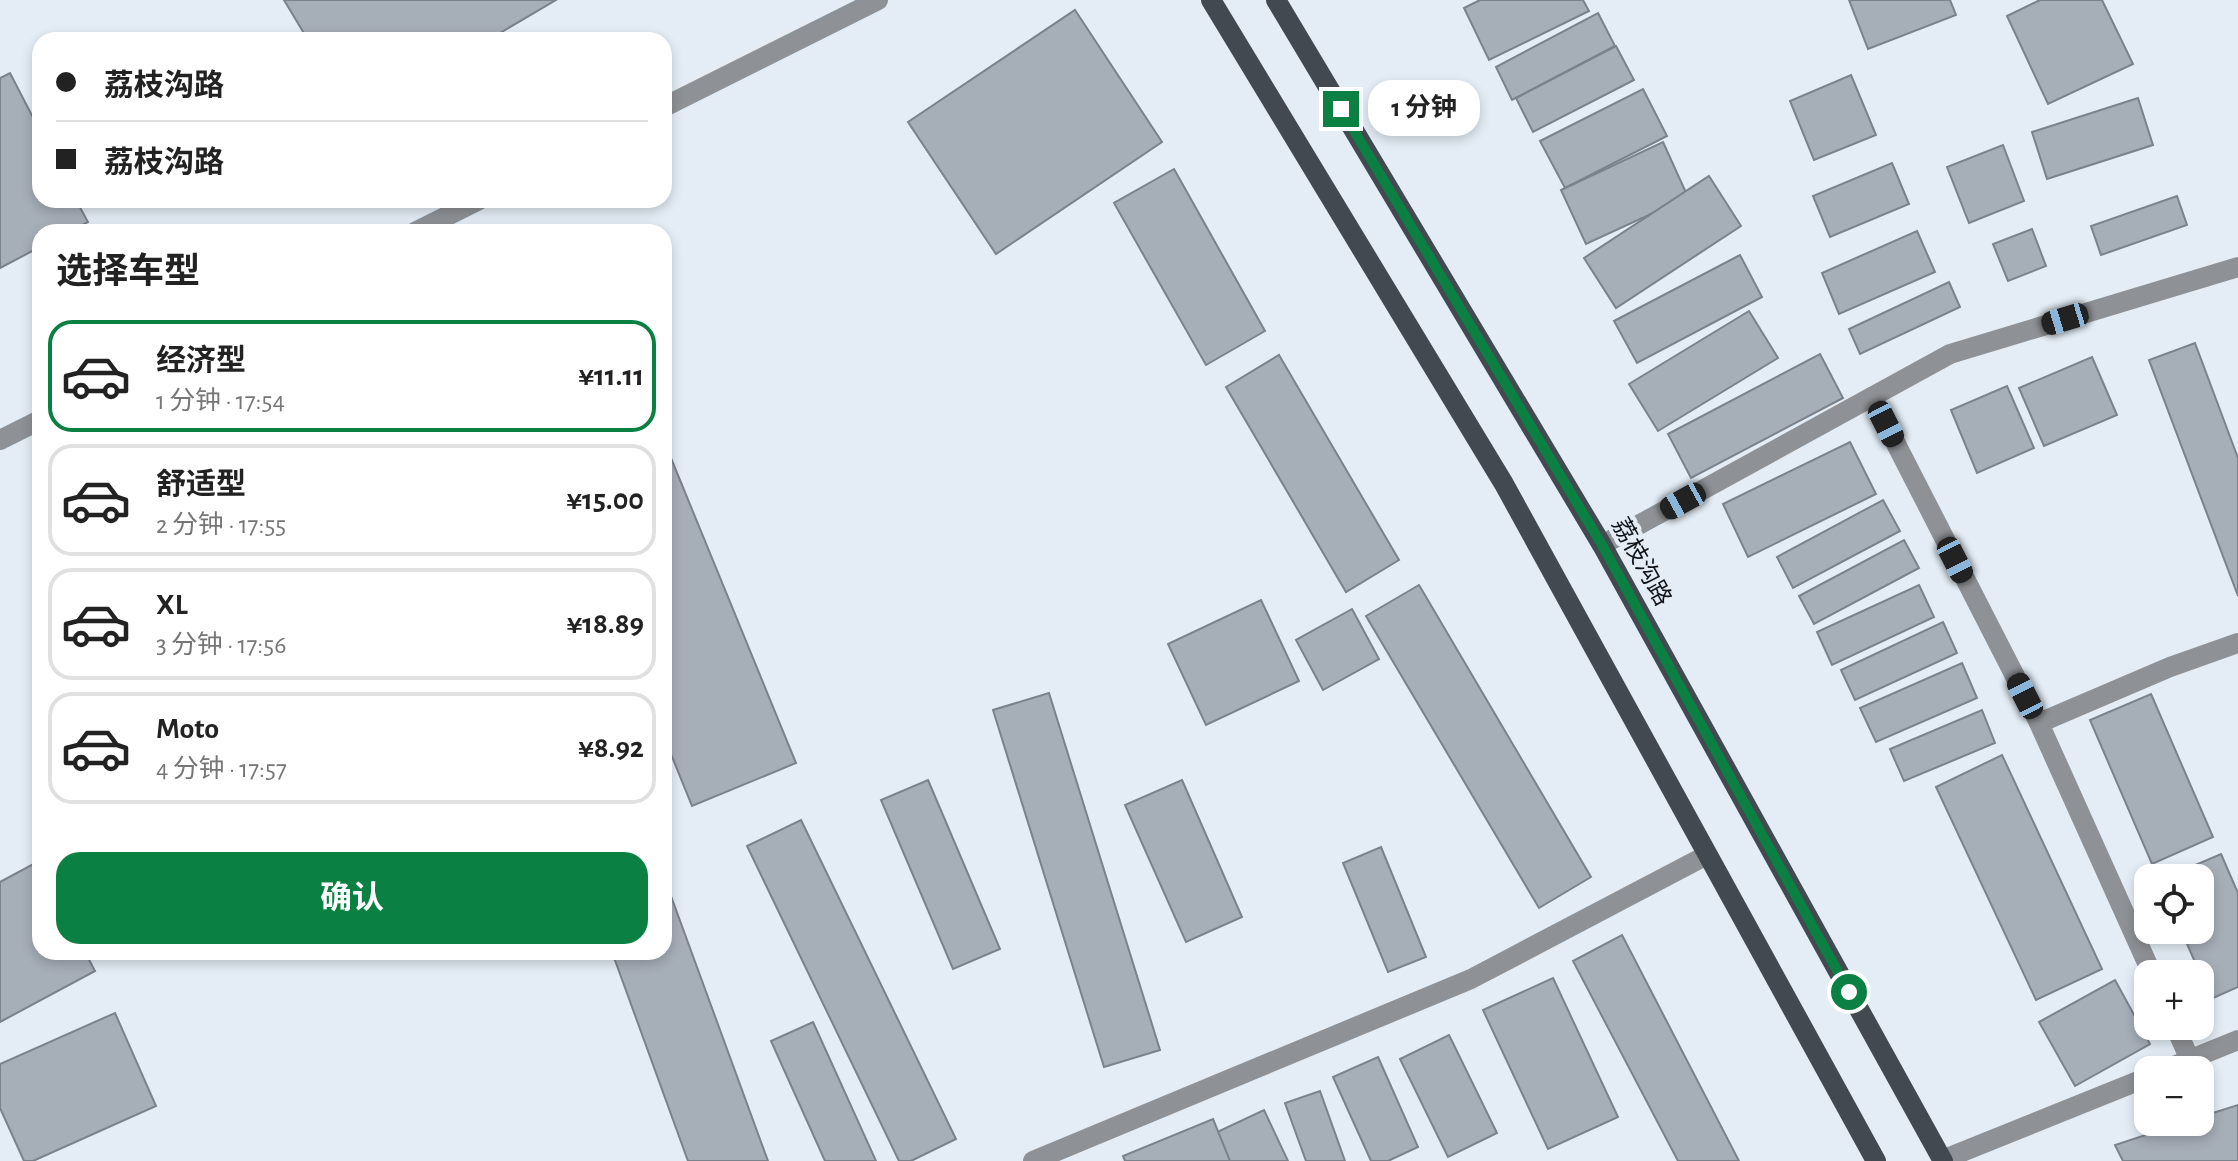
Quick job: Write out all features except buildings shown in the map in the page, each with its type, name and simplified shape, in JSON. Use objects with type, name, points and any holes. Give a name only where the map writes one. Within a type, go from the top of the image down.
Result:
[{"type":"main road","points":[[1211,0],[1504,484],[1876,1161]]},
{"type":"main road","name":"荔枝沟路","points":[[1276,0],[1602,545],[1942,1160]]},
{"type":"street","points":[[672,103],[878,0]]},
{"type":"street","points":[[431,224],[463,208]]},
{"type":"street","points":[[1602,545],[1950,354],[2238,267]]},
{"type":"street","points":[[1872,397],[2039,723],[2146,960]]},
{"type":"street","points":[[0,440],[32,424]]},
{"type":"street","points":[[2039,723],[2170,667],[2238,643]]},
{"type":"street","points":[[1033,1161],[1471,979],[1707,855]]},
{"type":"street","points":[[2200,1056],[2238,1040]]},
{"type":"street","points":[[1942,1160],[2134,1083]]},
{"type":"route","points":[[1341,109],[1602,545],[1849,992]]}]
